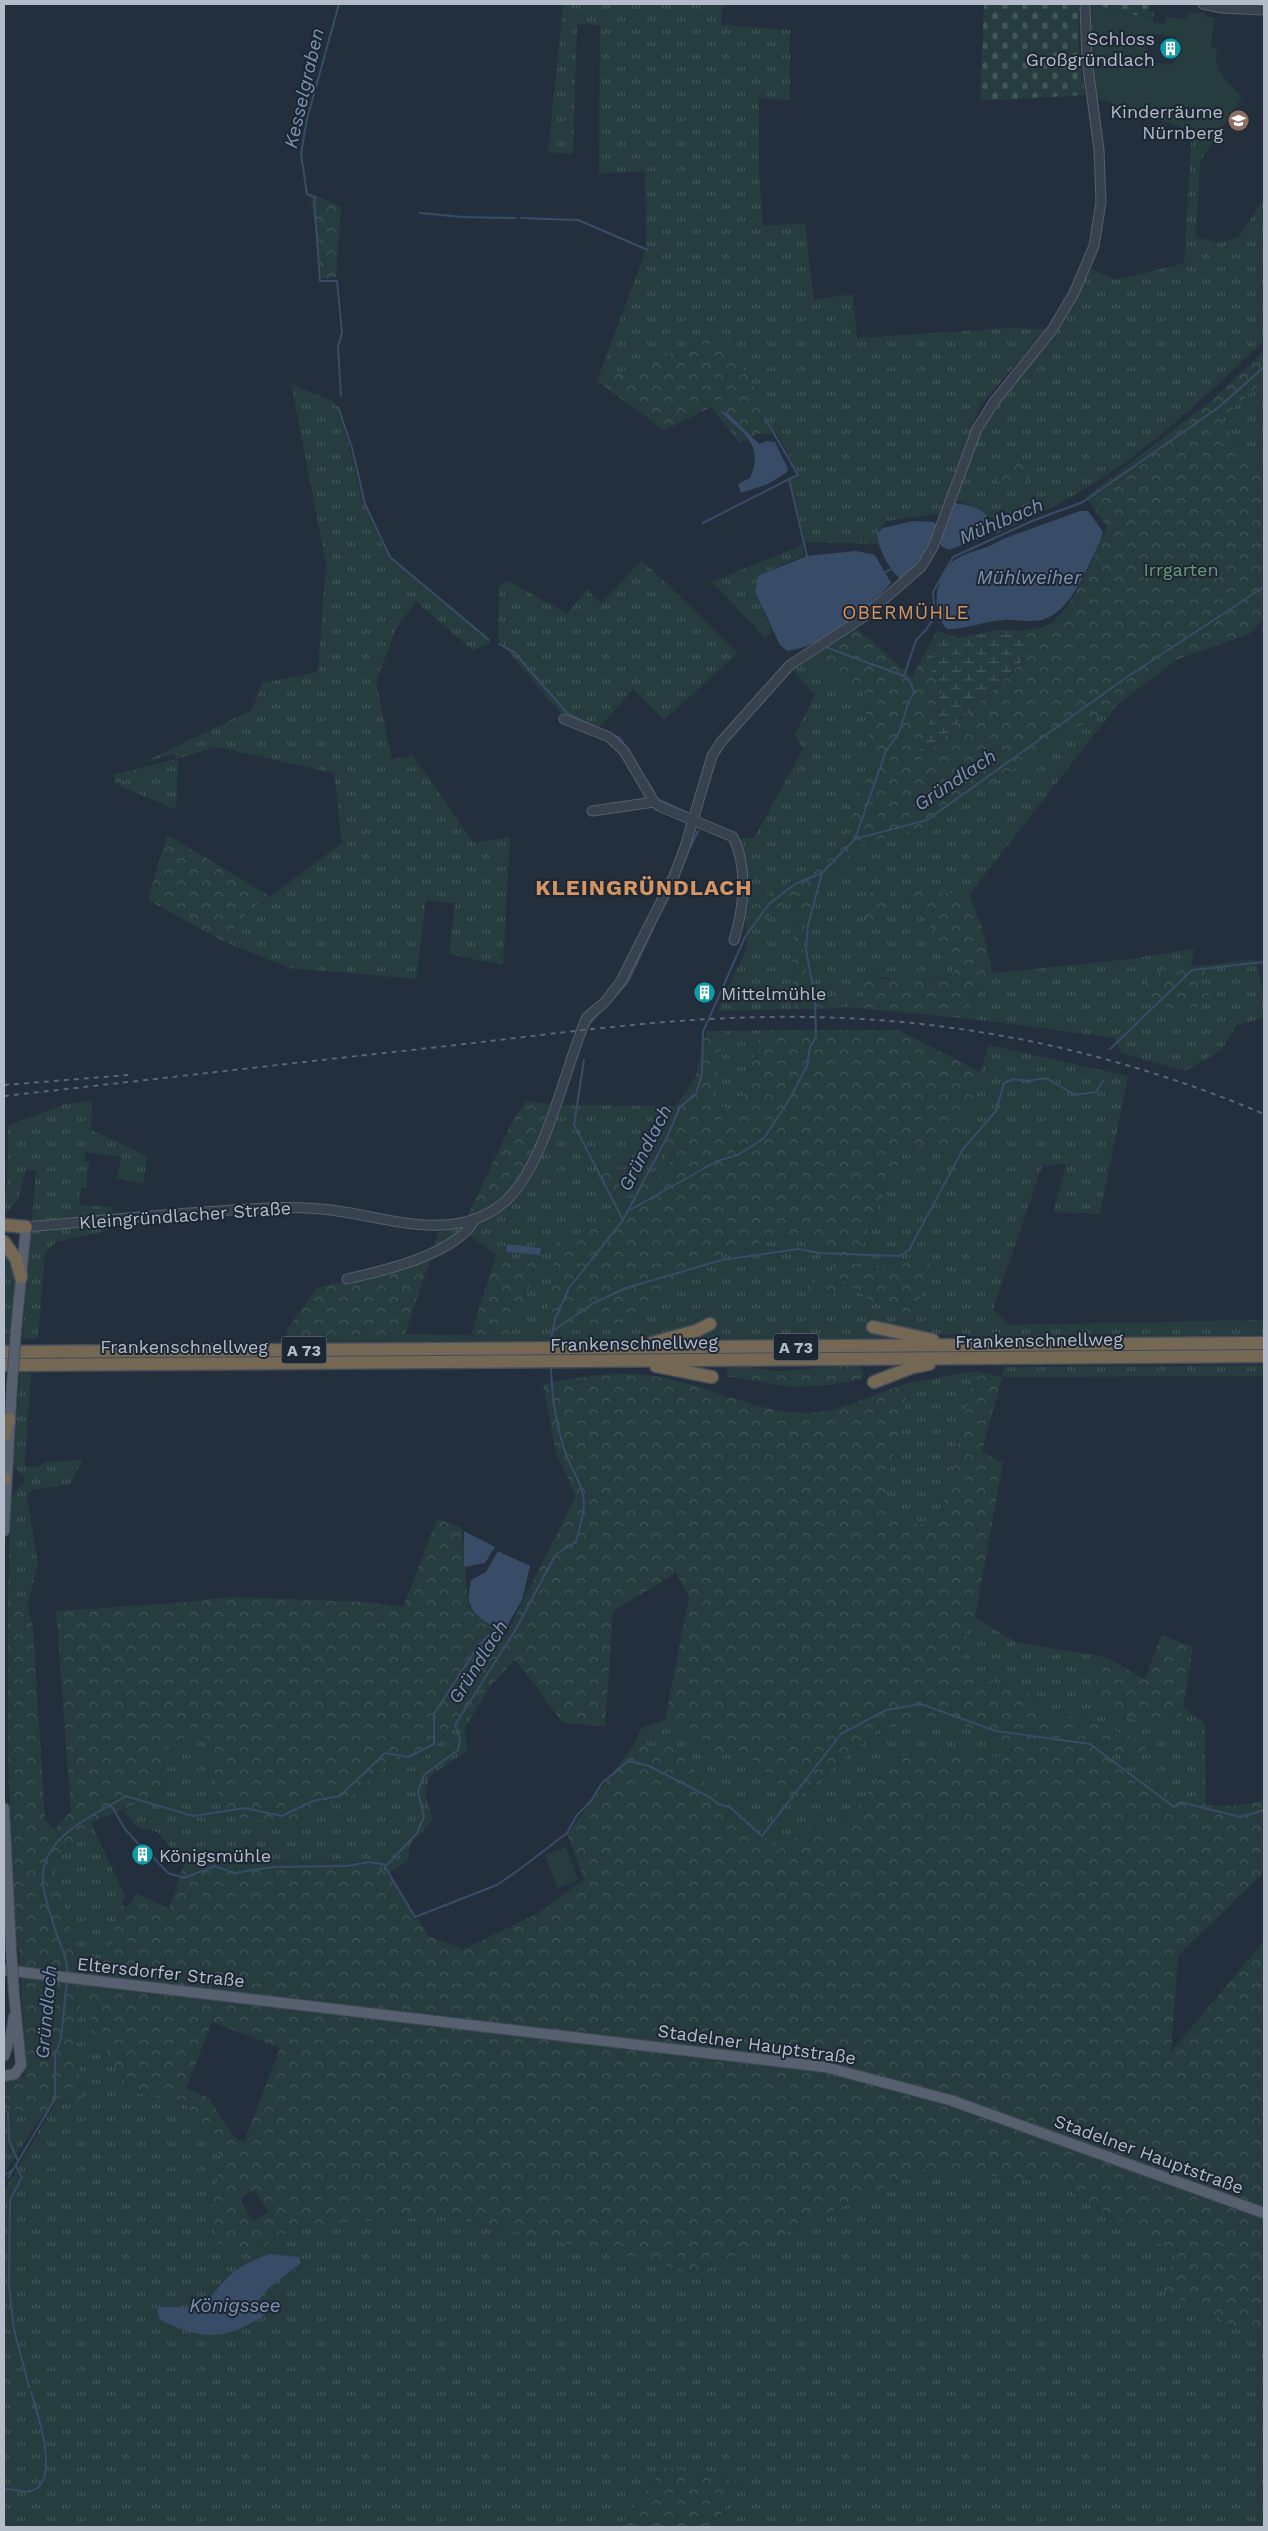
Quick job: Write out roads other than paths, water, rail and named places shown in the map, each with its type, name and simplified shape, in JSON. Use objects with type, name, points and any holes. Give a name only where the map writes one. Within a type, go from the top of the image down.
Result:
[{"type":"highway","points":[[4,1225],[26,1229]]},
{"type":"highway","points":[[4,1234],[26,1229]]},
{"type":"highway","points":[[4,1242],[16,1259],[21,1277]]},
{"type":"highway","points":[[627,1348],[682,1335],[710,1324]]},
{"type":"highway","points":[[873,1327],[965,1346]]},
{"type":"highway","name":"Frankenschnellweg","points":[[4,1352],[1264,1343]]},
{"type":"highway","name":"Frankenschnellweg","points":[[4,1365],[1264,1356]]},
{"type":"highway","points":[[874,1382],[913,1367],[959,1358]]},
{"type":"highway","points":[[622,1361],[712,1377]]},
{"type":"highway","points":[[4,1435],[8,1419]]},
{"type":"main road","points":[[4,1531],[4,1481],[8,1419],[26,1229]]},
{"type":"main road","points":[[4,1808],[5,1873],[21,2064],[15,2074],[4,2076]]},
{"type":"main road","name":"Eltersdorfer Straße","points":[[4,1970],[315,2006]]},
{"type":"main road","name":"Stadelner Hauptstraße","points":[[315,2006],[791,2061],[849,2072],[959,2103],[1264,2213]]},
{"type":"main road","points":[[4,2056],[11,2035],[16,2008]]},
{"type":"street","name":"Kleingründlacher Straße","points":[[26,1229],[286,1206],[337,1211],[421,1225],[450,1225],[475,1219],[502,1204],[519,1185],[532,1164],[587,1017],[605,1002],[621,981],[674,876],[686,846],[712,756],[720,742],[790,665],[862,618],[924,562],[933,547],[977,428],[994,402],[1052,330],[1074,293],[1094,246],[1101,202],[1099,150],[1087,53],[1086,4]]},
{"type":"street","points":[[1203,4],[1222,8],[1264,10]]},
{"type":"street","points":[[564,719],[609,738],[624,751],[654,802],[692,822],[726,832],[733,837],[742,871],[741,920],[734,940]]},
{"type":"street","points":[[592,811],[654,802]]},
{"type":"street","points":[[347,1279],[394,1269],[435,1251],[469,1229],[475,1219]]},
{"type":"water","points":[[720,411],[729,414],[759,444],[767,441],[775,442],[788,469],[786,473],[768,484],[741,493],[738,484],[750,478],[754,466],[755,456],[753,448],[744,433]]},
{"type":"water","points":[[955,503],[983,512],[990,521],[991,527],[981,538],[949,550],[941,546],[940,542]]},
{"type":"water","name":"Mühlweiher","points":[[1080,511],[1088,511],[1103,532],[1101,540],[1073,595],[1057,612],[1042,620],[1004,620],[962,628],[947,629],[941,622],[938,613],[937,593],[944,573],[956,559],[1003,539]]},
{"type":"water","points":[[913,521],[934,522],[936,525],[924,558],[902,580],[885,559],[879,545],[877,533],[883,528]]},
{"type":"water","points":[[856,551],[875,555],[891,583],[844,626],[815,642],[787,651],[780,645],[755,592],[758,576],[807,556]]},
{"type":"water","points":[[507,1244],[541,1248],[540,1255],[506,1252]]},
{"type":"water","points":[[464,1531],[495,1547],[485,1563],[464,1567]]},
{"type":"water","points":[[498,1551],[530,1566],[522,1600],[504,1631],[477,1615],[470,1605],[469,1598],[471,1580],[486,1572]]},
{"type":"water","name":"Königssee","points":[[269,2254],[299,2257],[301,2263],[269,2288],[258,2301],[266,2314],[238,2329],[214,2335],[189,2332],[160,2320],[157,2311],[159,2307],[202,2307],[235,2271],[251,2261]]},
{"type":"waterway","name":"Kesselgraben","points":[[339,4],[307,119],[301,154],[307,194],[314,197],[320,281],[337,281],[342,332],[338,347],[341,396]]},
{"type":"waterway","points":[[420,213],[463,217],[515,218]]},
{"type":"waterway","points":[[521,218],[578,220],[648,250]]},
{"type":"waterway","name":"Mühlbach","points":[[855,839],[886,751],[899,733],[908,703],[914,692],[911,683],[904,676],[916,640],[926,630],[935,616],[933,592],[953,557],[1032,521],[1083,502],[1219,407],[1264,367]]},
{"type":"waterway","name":"Kesselgraben","points":[[338,407],[352,448],[365,504],[390,557],[489,640]]},
{"type":"waterway","points":[[765,418],[798,475],[789,479],[807,556]]},
{"type":"waterway","points":[[703,523],[789,479]]},
{"type":"waterway","points":[[884,573],[891,569]]},
{"type":"waterway","name":"Gründlach","points":[[551,1339],[555,1319],[569,1288],[623,1220],[667,1137],[680,1107],[696,1094],[702,1074],[703,1032],[745,937],[769,904],[795,884],[822,873],[855,839],[927,820],[1127,677],[1264,587]]},
{"type":"waterway","name":"Kesselgraben","points":[[499,644],[514,652],[568,714],[598,728]]},
{"type":"waterway","points":[[828,648],[904,676]]},
{"type":"waterway","name":"Kesselgraben","points":[[611,734],[620,738],[626,747]]},
{"type":"waterway","name":"Kesselgraben","points":[[651,787],[657,799],[686,812]]},
{"type":"waterway","name":"Kesselgraben","points":[[691,846],[698,831]]},
{"type":"waterway","name":"Kesselgraben","points":[[685,859],[688,852]]},
{"type":"waterway","points":[[630,1210],[717,1161],[738,1155],[764,1138],[789,1100],[807,1066],[810,1047],[816,1037],[815,998],[806,950],[808,925],[822,873]]},
{"type":"waterway","name":"Kesselgraben","points":[[610,1002],[628,982],[655,924]]},
{"type":"waterway","points":[[1110,1049],[1192,970],[1264,962]]},
{"type":"waterway","name":"Kesselgraben","points":[[591,1022],[600,1012]]},
{"type":"waterway","name":"Kesselgraben","points":[[584,1060],[574,1125],[623,1220]]},
{"type":"waterway","points":[[554,1330],[594,1303],[626,1288],[722,1260],[798,1249],[819,1253],[900,1256],[909,1250],[963,1149],[996,1111],[1004,1083],[1013,1079],[1027,1081],[1046,1078],[1075,1095],[1096,1092],[1103,1081]]},
{"type":"waterway","name":"Gründlach","points":[[154,1858],[168,1873],[184,1878],[215,1866],[234,1873],[273,1867],[347,1866],[369,1862],[387,1865],[417,1833],[424,1817],[418,1792],[424,1775],[458,1750],[460,1738],[455,1725],[516,1629],[556,1554],[576,1542],[583,1513],[584,1498],[560,1436],[551,1369]]},
{"type":"waterway","name":"Gründlach","points":[[67,1973],[65,1957],[56,1934],[45,1893],[43,1872],[47,1858],[54,1846],[76,1826],[126,1796],[193,1816],[245,1808],[282,1816],[313,1801],[340,1796],[385,1753],[408,1757],[434,1744],[434,1714],[478,1646],[496,1628]]},
{"type":"waterway","points":[[384,1865],[415,1917],[497,1885],[567,1833],[577,1815],[590,1802],[602,1783],[628,1761],[649,1766],[711,1798],[718,1804],[730,1807],[762,1836],[841,1734],[886,1710],[921,1704],[996,1731],[1090,1744],[1174,1807],[1180,1802],[1241,1817],[1264,1810]]},
{"type":"waterway","name":"Gründlach","points":[[111,1805],[125,1829],[141,1847]]},
{"type":"waterway","name":"Gründlach","points":[[8,2178],[55,2099],[55,2055],[61,2039],[67,1980]]},
{"type":"waterway","points":[[4,2111],[8,2112],[9,2140],[18,2161]]},
{"type":"waterway","points":[[16,2166],[22,2177],[10,2200],[9,2286],[14,2330],[29,2387]]},
{"type":"waterway","name":"Gründlach","points":[[4,2176],[12,2170]]},
{"type":"waterway","points":[[4,2490],[33,2491],[43,2480],[46,2469],[46,2456],[41,2427],[31,2392]]},
{"type":"railway","points":[[4,1096],[562,1032],[687,1020],[770,1017],[834,1018],[897,1022],[960,1029],[1022,1040],[1084,1054],[1145,1071],[1205,1091],[1264,1114]]},
{"type":"railway","points":[[4,1085],[128,1075]]},
{"type":"place","name":"Schloss Großgründlach","points":[[1171,48]]},
{"type":"place","name":"Kinderräume Nürnberg","points":[[1239,121]]},
{"type":"place","name":"Mittelmühle","points":[[705,993]]},
{"type":"place","name":"Königsmühle","points":[[143,1855]]},
{"type":"district","name":"OBERMÜHLE","points":[[906,612]]},
{"type":"district","name":"KLEINGRÜNDLACH","points":[[644,887]]},
{"type":"park label","name":"Irrgarten","points":[[1181,569]]}]
